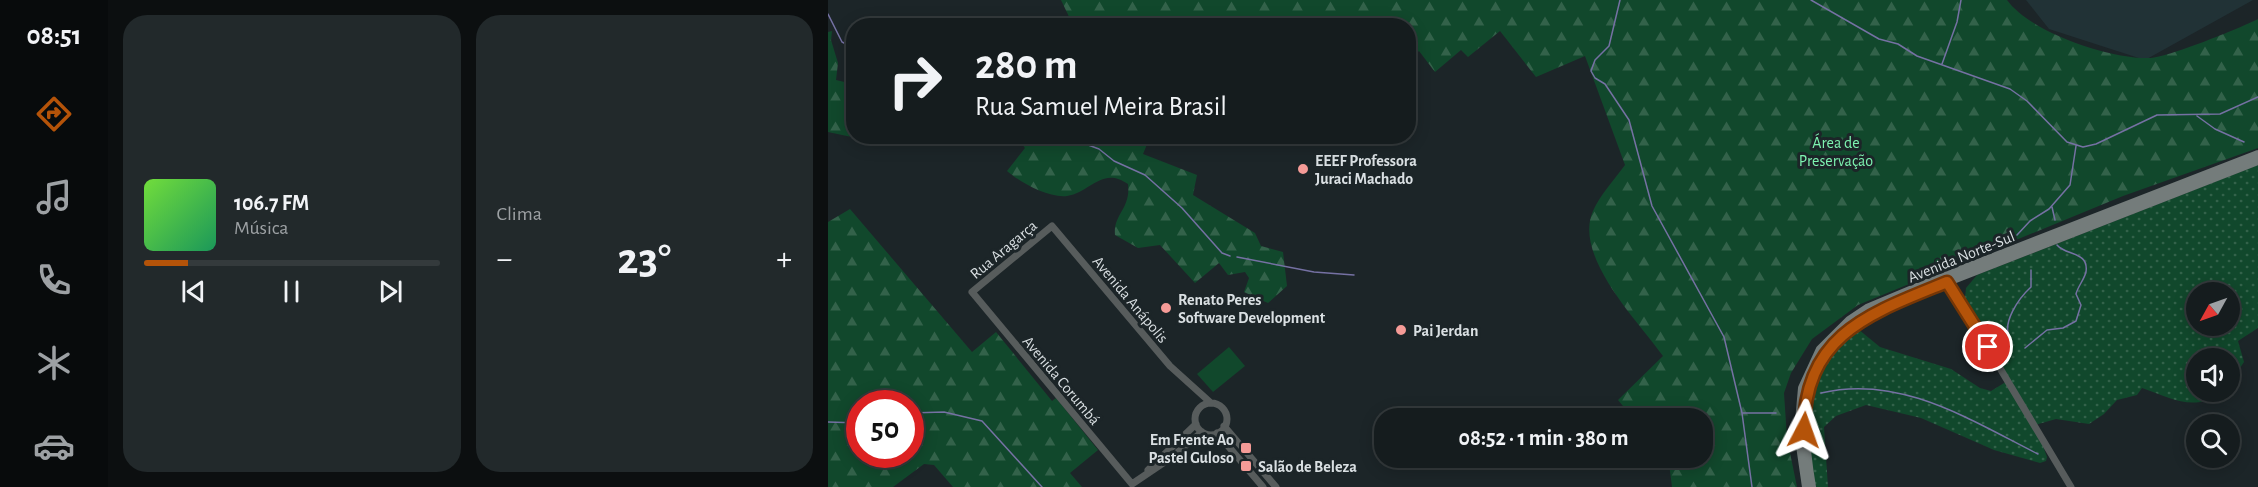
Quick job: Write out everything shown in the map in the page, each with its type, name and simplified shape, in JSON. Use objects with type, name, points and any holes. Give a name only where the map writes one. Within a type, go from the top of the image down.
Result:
[{"type":"main road","name":"Avenida Norte-Sul","points":[[1806,487],[1798,442],[1798,411],[1805,378],[1818,353],[1835,332],[1858,314],[2258,154]]},
{"type":"main road","name":"Avenida Norte-Sul","points":[[1812,487],[1804,435],[1810,383],[1824,355],[1846,330],[1863,318],[1946,279],[1956,279],[2258,161]]},
{"type":"street","name":"Rua Aragarça","points":[[972,292],[1052,226]]},
{"type":"street","name":"Avenida Anápolis","points":[[1052,226],[1191,388],[1211,403]]},
{"type":"street","points":[[1946,279],[2071,487]]},
{"type":"street","points":[[1956,279],[1957,297]]},
{"type":"street","name":"Avenida Corumbá","points":[[972,292],[1132,484],[1144,474]]},
{"type":"street","name":"Avenida Anápolis","points":[[1191,388],[1200,407]]},
{"type":"street","points":[[1202,432],[1196,424],[1195,416],[1200,407],[1211,403],[1218,405],[1224,412],[1224,426],[1276,487]]},
{"type":"street","points":[[1144,474],[1163,453],[1196,424]]},
{"type":"street","points":[[1217,433],[1224,426]]},
{"type":"street","points":[[1144,474],[1172,457],[1202,432],[1217,433],[1263,487]]},
{"type":"shaded area","points":[[2026,0],[2253,0],[2145,60],[2049,29]]},
{"type":"green space","name":"Área de Preservação","points":[[1061,0],[2007,0],[2018,12],[2034,23],[2072,42],[2114,54],[2149,58],[2187,48],[2258,19],[2258,148],[2123,196],[1858,305],[1812,339],[1791,373],[1784,393],[1787,438],[1797,487],[1672,487],[1670,468],[1713,468],[1713,408],[1625,408],[1618,400],[1663,356],[1611,287],[1592,248],[1589,229],[1593,211],[1625,165],[1585,56],[1536,77],[1500,31],[1468,57],[1461,50],[1435,72],[1419,51],[1416,54],[1416,18],[1070,18]]},
{"type":"green space","points":[[832,31],[831,40],[838,63],[836,80],[846,82],[846,136],[828,132],[828,32]]},
{"type":"green space","points":[[1022,144],[1147,144],[1143,154],[1197,175],[1193,195],[1255,233],[1261,246],[1283,252],[1287,286],[1268,303],[1244,292],[1249,278],[1245,272],[1228,275],[1219,263],[1195,283],[1160,245],[1138,248],[1115,235],[1117,222],[1127,200],[1128,184],[1111,178],[1067,196],[1043,192],[1027,185],[1007,171],[1025,148]]},
{"type":"green space","points":[[2258,165],[2258,328],[2238,341],[2240,348],[2186,348],[2186,402],[2202,402],[2193,403],[2183,402],[2142,388],[2137,395],[2117,400],[2104,414],[2089,424],[2056,419],[2035,425],[2047,457],[2046,461],[2040,463],[1994,450],[1921,418],[1866,405],[1836,416],[1824,427],[1828,487],[1815,487],[1809,419],[1811,400],[1816,383],[1825,366],[1858,329],[1880,347],[1951,369],[1980,388],[1991,391],[2009,380],[1965,298],[1966,288],[1977,275]]},
{"type":"green space","points":[[850,209],[972,352],[996,332],[1052,401],[1056,398],[1098,450],[1070,473],[1082,487],[953,487],[934,465],[924,464],[924,390],[846,390],[846,468],[919,468],[893,487],[828,487],[828,222]]},
{"type":"green space","points":[[1229,347],[1245,366],[1213,392],[1197,374]]},
{"type":"green space","points":[[2240,348],[2244,362],[2240,368]]},
{"type":"waterway","points":[[1620,0],[1609,46],[1595,60],[1591,71],[1595,78],[1605,84],[1629,120],[1652,206],[1724,337],[1742,413],[1752,487]]},
{"type":"waterway","points":[[1811,0],[1879,39],[1898,44],[1917,56],[2010,89],[2027,101],[2067,142],[2083,147],[2096,144],[2157,115],[2220,114],[2258,97]]},
{"type":"waterway","points":[[1942,64],[1957,22],[1961,0]]},
{"type":"waterway","points":[[828,14],[842,42],[846,44]]},
{"type":"waterway","points":[[2197,116],[2215,129],[2244,142]]},
{"type":"waterway","points":[[1086,144],[1099,149],[1114,161],[1145,175],[1182,208],[1222,253],[1230,256]]},
{"type":"waterway","points":[[2017,235],[2030,221],[2049,209],[2070,185],[2076,146]]},
{"type":"waterway","points":[[2052,207],[2055,220]]},
{"type":"waterway","points":[[2025,348],[2047,330],[2063,328],[2076,321],[2081,305],[2076,294],[2085,275],[2086,265],[2081,257],[2057,245]]},
{"type":"waterway","points":[[1237,257],[1314,272],[1354,275]]},
{"type":"waterway","points":[[2010,339],[2008,333],[2010,318],[2021,298],[2031,287],[2031,270]]},
{"type":"waterway","points":[[1821,393],[1850,389],[1879,390],[1906,395],[1934,404],[1987,427],[2038,454]]},
{"type":"waterway","points":[[924,413],[944,412],[982,421],[1042,487]]},
{"type":"waterway","points":[[1743,413],[1776,413]]},
{"type":"waterway","points":[[828,422],[846,423]]},
{"type":"place","name":"EEEF Professora Juraci Machado","points":[[1303,169]]},
{"type":"place","name":"Renato Peres Software Development","points":[[1166,308]]},
{"type":"place","name":"Pai Jerdan","points":[[1401,330]]},
{"type":"place","name":"Em Frente Ao Pastel Guloso","points":[[1246,448]]},
{"type":"place","name":"Salão de Beleza","points":[[1246,466]]},
{"type":"route","points":[[1804,430],[1807,394],[1812,378],[1828,349],[1856,322],[1894,303],[1947,282],[1988,347]]}]
